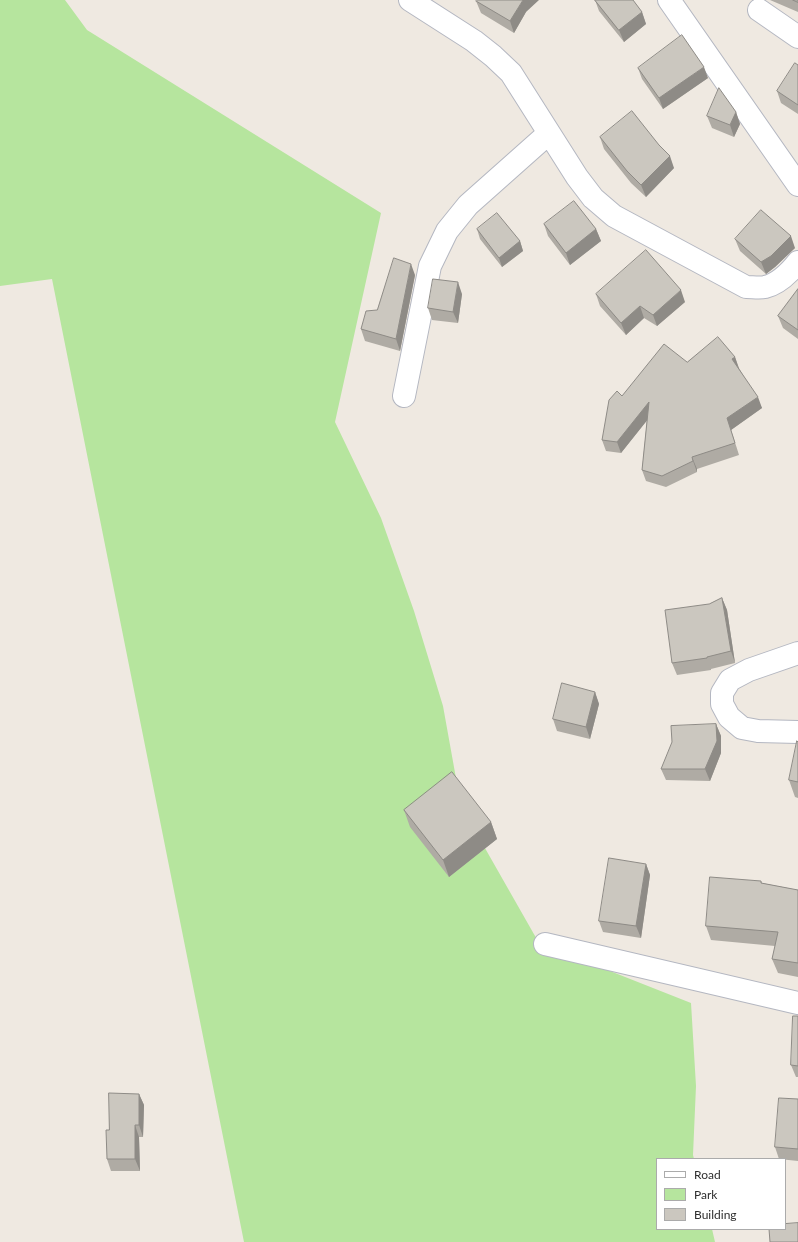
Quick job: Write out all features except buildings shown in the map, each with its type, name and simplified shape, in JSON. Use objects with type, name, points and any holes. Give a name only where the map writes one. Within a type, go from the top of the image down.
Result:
[{"type":"street","points":[[410,0],[474,41],[493,56],[510,73],[577,177],[594,198],[614,216],[746,287],[765,287],[777,282],[793,269],[798,262]]},
{"type":"street","points":[[669,0],[798,185]]},
{"type":"street","points":[[759,10],[798,37]]},
{"type":"street","points":[[404,396],[430,266],[447,231],[468,205],[549,134]]},
{"type":"street","points":[[798,653],[749,670],[730,680],[722,693],[722,704],[729,717],[742,728],[758,731],[798,732]]},
{"type":"street","points":[[545,944],[798,1002]]},
{"type":"green space","points":[[0,0],[65,0],[87,30],[381,213],[335,422],[381,518],[414,611],[443,706],[461,806],[539,943],[691,1003],[696,1086],[694,1158],[656,1158],[656,1230],[712,1230],[715,1242],[244,1242],[52,279],[0,286]]}]
